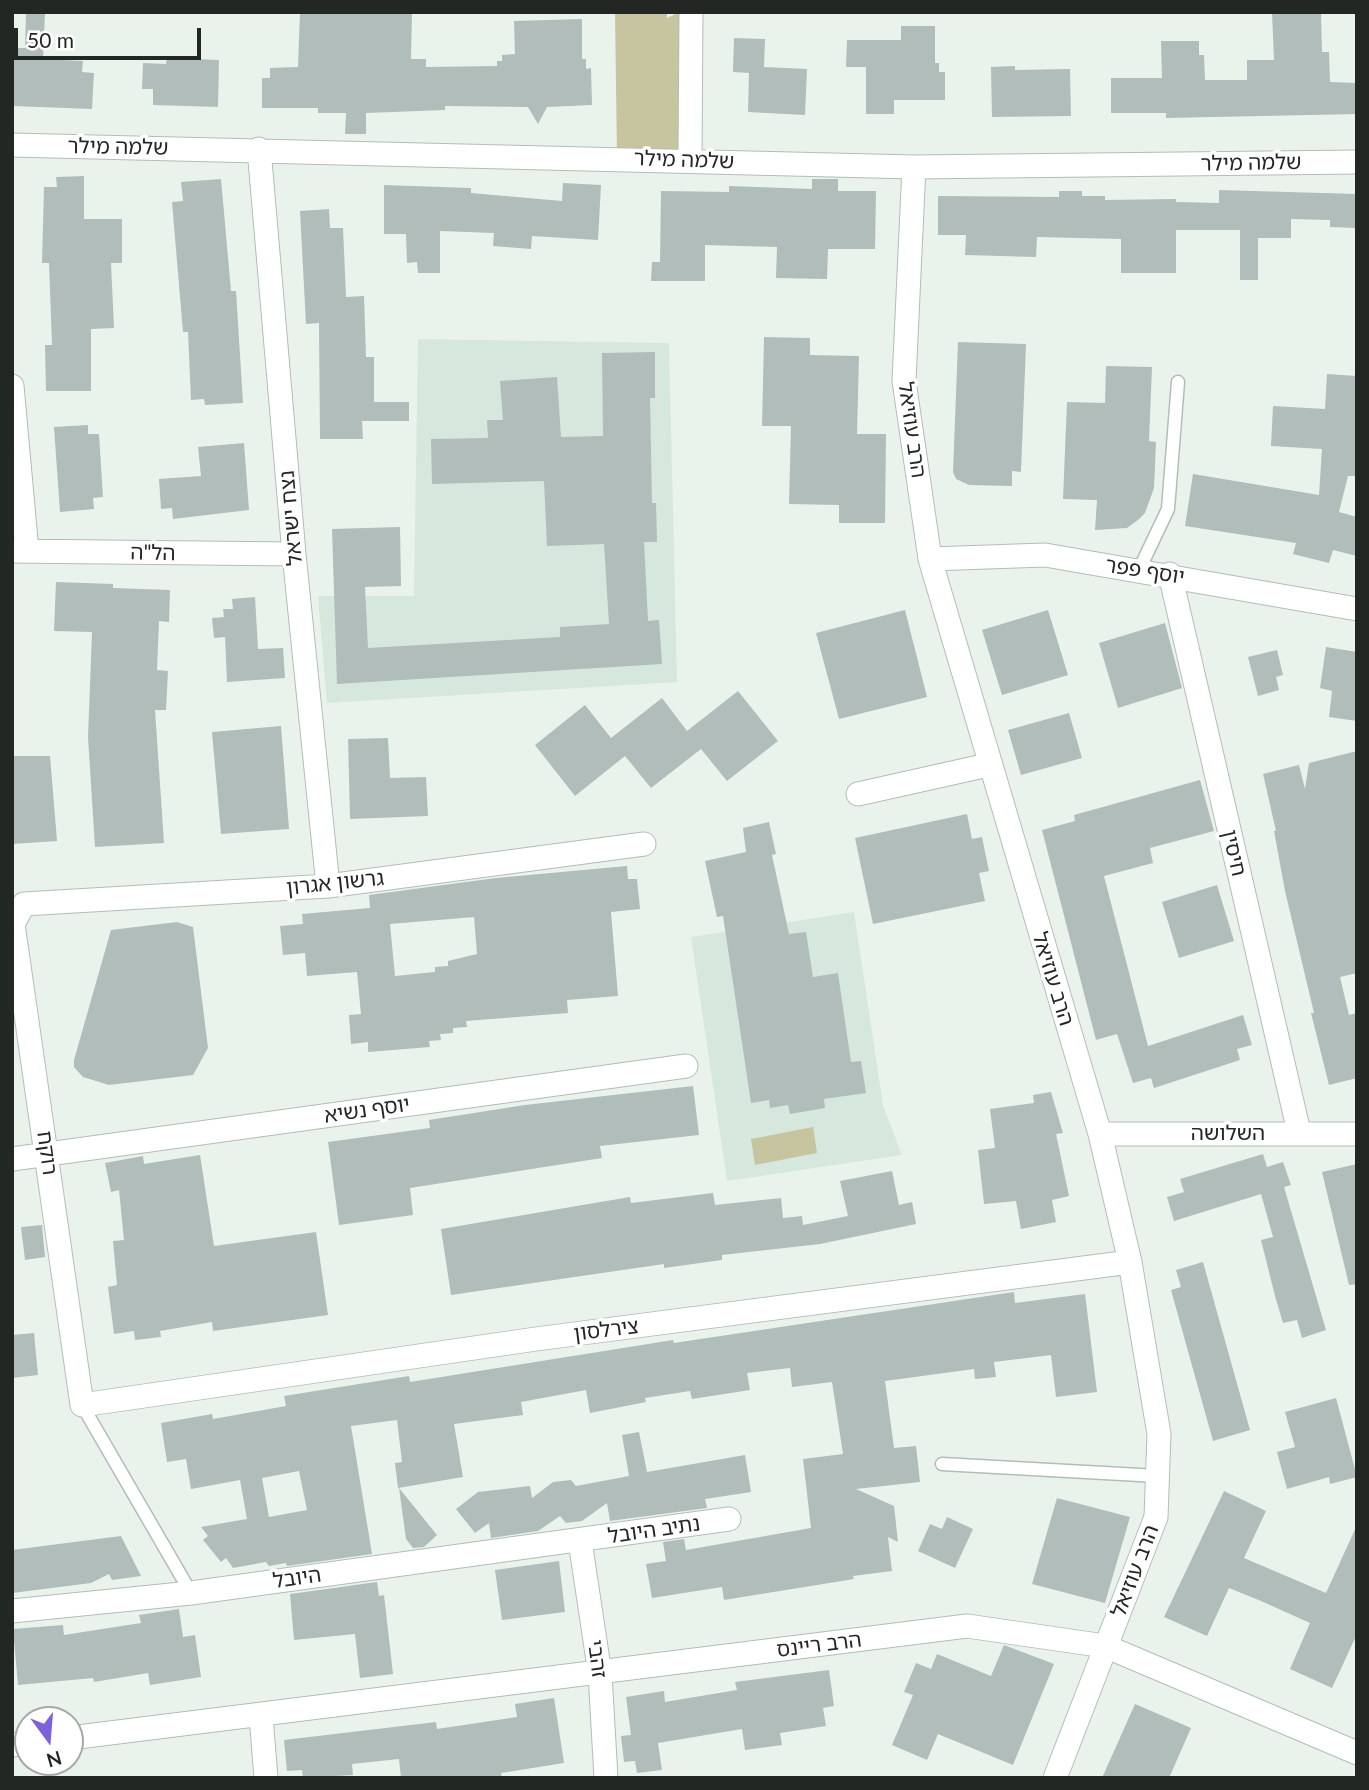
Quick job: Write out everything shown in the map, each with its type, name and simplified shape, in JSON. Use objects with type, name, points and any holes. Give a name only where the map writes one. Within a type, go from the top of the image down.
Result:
[{"type":"street","points":[[690,160],[691,12]]},
{"type":"street","name":"שלמה מילר","points":[[12,145],[914,167],[1357,162]]},
{"type":"street","name":"נצח ישראל","points":[[259,149],[294,554],[328,886]]},
{"type":"street","name":"הרב עוזיאל","points":[[914,167],[904,381],[930,559],[1100,1133],[1130,1262],[1159,1434],[1156,1517],[1055,1778]]},
{"type":"street","points":[[12,386],[20,551]]},
{"type":"street","name":"הל\"ה","points":[[20,551],[294,554]]},
{"type":"street","name":"יוסף פפר","points":[[930,559],[1045,555],[1357,608]]},
{"type":"street","name":"חיסין","points":[[1170,575],[1299,1132]]},
{"type":"street","points":[[858,794],[989,765]]},
{"type":"street","name":"גרשון אגרון","points":[[24,904],[328,886],[644,844]]},
{"type":"street","name":"רוקח","points":[[24,904],[13,923],[82,1405]]},
{"type":"street","name":"יוסף נשיא","points":[[12,1159],[686,1066]]},
{"type":"street","name":"השלושה","points":[[1100,1133],[1357,1134]]},
{"type":"street","name":"צירלסון","points":[[82,1405],[536,1339],[1130,1262]]},
{"type":"street","name":"נתיב היובל","points":[[580,1541],[729,1519]]},
{"type":"street","name":"היובל","points":[[12,1611],[191,1592],[580,1541]]},
{"type":"street","name":"זהבי","points":[[580,1541],[600,1674],[606,1778]]},
{"type":"street","name":"הרב ריינס","points":[[84,1736],[600,1674],[967,1626],[1105,1646],[1357,1753]]},
{"type":"street","points":[[261,1716],[266,1778]]},
{"type":"lane","points":[[1139,570],[1167,509],[1178,382]]},
{"type":"lane","points":[[82,1405],[191,1592]]},
{"type":"lane","points":[[942,1464],[1158,1476]]},
{"type":"shaded area","points":[[615,12],[667,12],[667,18],[680,12],[690,160],[617,158]]},
{"type":"shaded area","points":[[418,339],[669,343],[677,682],[327,703],[318,596],[414,596]]},
{"type":"shaded area","points":[[854,912],[883,1105],[902,1155],[727,1181],[691,937]]},
{"type":"shaded area","points":[[813,1127],[817,1153],[755,1165],[751,1139]]},
{"type":"building","points":[[26,12],[45,12],[43,59],[83,61],[82,72],[94,73],[92,109],[12,106],[12,48],[25,48]]},
{"type":"building","points":[[300,12],[412,12],[411,59],[426,59],[426,67],[497,66],[497,61],[502,61],[502,55],[515,54],[514,21],[582,19],[582,59],[586,59],[586,69],[591,68],[592,105],[547,107],[538,124],[528,107],[445,106],[445,110],[366,113],[366,134],[345,134],[346,113],[318,113],[318,108],[262,108],[262,78],[270,78],[270,68],[298,67]]},
{"type":"building","points":[[1272,12],[1321,12],[1322,52],[1329,52],[1330,82],[1357,83],[1357,114],[1166,118],[1166,113],[1111,113],[1111,78],[1162,78],[1161,41],[1199,41],[1199,55],[1204,55],[1205,80],[1247,80],[1247,60],[1274,60]]},
{"type":"building","points":[[901,26],[935,26],[935,63],[939,63],[939,72],[945,72],[945,100],[894,100],[894,114],[866,114],[866,67],[846,67],[847,40],[901,40]]},
{"type":"building","points":[[734,38],[765,39],[764,67],[807,69],[805,115],[748,112],[749,73],[733,72]]},
{"type":"building","points":[[167,58],[219,60],[218,107],[153,105],[153,89],[142,89],[143,63],[166,64]]},
{"type":"building","points":[[1015,66],[1015,70],[1070,69],[1071,116],[992,117],[991,67]]},
{"type":"building","points":[[84,176],[84,219],[122,219],[122,263],[111,263],[114,328],[91,329],[91,391],[46,391],[45,345],[52,345],[49,263],[42,263],[44,187],[57,187],[56,177]]},
{"type":"building","points":[[221,179],[231,291],[236,291],[243,403],[205,405],[204,399],[191,400],[188,332],[183,332],[172,202],[183,201],[181,182]]},
{"type":"building","points":[[812,179],[838,179],[838,191],[876,191],[875,249],[828,249],[827,279],[776,278],[777,247],[705,245],[705,281],[651,281],[652,262],[660,262],[661,191],[729,192],[729,186],[812,189]]},
{"type":"building","points":[[563,183],[601,185],[598,240],[532,236],[531,249],[493,246],[494,233],[440,231],[440,273],[418,273],[417,262],[407,263],[406,234],[384,234],[384,185],[471,188],[471,193],[562,201]]},
{"type":"building","points":[[1219,190],[1357,194],[1357,228],[1330,227],[1330,220],[1291,219],[1291,238],[1258,238],[1258,280],[1240,280],[1240,230],[1176,230],[1176,273],[1121,273],[1121,239],[1037,237],[1036,257],[965,255],[966,235],[938,235],[938,196],[1059,197],[1059,191],[1082,191],[1082,196],[1105,196],[1105,200],[1176,199],[1176,202],[1219,203]]},
{"type":"building","points":[[329,209],[330,228],[343,228],[346,297],[364,296],[366,357],[374,357],[374,402],[409,402],[409,421],[362,421],[363,439],[320,439],[319,323],[306,324],[300,211]]},
{"type":"building","points":[[764,337],[810,338],[810,355],[859,356],[857,434],[886,434],[885,523],[839,523],[839,505],[789,504],[791,426],[762,426]]},
{"type":"building","points":[[958,342],[1026,344],[1021,472],[1012,471],[1012,486],[969,485],[956,479],[953,472]]},
{"type":"building","points":[[655,352],[655,398],[650,398],[652,503],[656,503],[657,542],[644,542],[648,621],[659,620],[662,664],[337,684],[332,529],[400,527],[401,586],[365,587],[368,648],[560,637],[560,627],[609,624],[604,544],[547,546],[544,481],[432,484],[431,439],[488,438],[487,420],[503,420],[500,381],[557,377],[561,437],[603,436],[602,353]]},
{"type":"building","points":[[1106,366],[1152,367],[1149,441],[1156,442],[1154,488],[1145,513],[1127,528],[1095,530],[1097,500],[1063,499],[1067,402],[1105,403]]},
{"type":"building","points":[[1327,374],[1357,376],[1357,476],[1348,476],[1339,512],[1357,517],[1357,556],[1333,550],[1329,563],[1293,554],[1296,543],[1185,526],[1193,474],[1319,495],[1322,449],[1271,446],[1273,406],[1325,409]]},
{"type":"building","points":[[88,425],[88,434],[99,434],[103,497],[93,498],[94,509],[60,512],[54,427]]},
{"type":"building","points":[[244,443],[249,510],[173,519],[172,508],[161,509],[159,479],[201,476],[198,447]]},
{"type":"building","points":[[56,582],[170,590],[169,622],[159,621],[157,670],[168,671],[166,710],[155,710],[164,843],[95,847],[88,737],[92,632],[54,631]]},
{"type":"building","points":[[255,597],[258,649],[283,648],[285,678],[227,682],[225,637],[214,638],[212,618],[224,617],[223,609],[233,609],[232,599]]},
{"type":"building","points":[[905,610],[927,697],[839,719],[816,633]]},
{"type":"building","points":[[1048,610],[1068,675],[1002,695],[982,630]]},
{"type":"building","points":[[1165,623],[1182,688],[1118,708],[1099,643]]},
{"type":"building","points":[[1326,647],[1357,652],[1357,721],[1329,717],[1332,691],[1320,688]]},
{"type":"building","points":[[1277,650],[1283,675],[1276,677],[1279,690],[1258,696],[1248,657]]},
{"type":"building","points":[[738,691],[778,741],[727,781],[701,749],[651,788],[625,756],[575,796],[535,745],[585,705],[611,738],[662,698],[687,731]]},
{"type":"building","points":[[1069,713],[1082,758],[1021,775],[1008,730]]},
{"type":"building","points":[[281,726],[289,829],[221,834],[212,732]]},
{"type":"building","points":[[388,738],[390,778],[426,777],[428,816],[350,819],[348,739]]},
{"type":"building","points":[[1357,751],[1357,973],[1340,977],[1349,1015],[1357,1013],[1357,1078],[1329,1085],[1285,891],[1276,831],[1263,774],[1299,765],[1305,789],[1309,763]]},
{"type":"building","points":[[12,756],[50,756],[57,841],[12,844]]},
{"type":"building","points":[[1200,780],[1214,831],[1150,848],[1153,863],[1104,876],[1148,1046],[1243,1015],[1252,1045],[1237,1049],[1240,1060],[1154,1088],[1151,1078],[1133,1083],[1117,1034],[1096,1040],[1042,830],[1075,821],[1074,815]]},
{"type":"building","points":[[967,814],[972,839],[982,837],[989,871],[979,873],[985,901],[873,924],[855,838]]},
{"type":"building","points":[[769,822],[776,854],[772,855],[789,934],[806,932],[813,977],[838,973],[851,1062],[861,1061],[866,1093],[824,1099],[825,1108],[790,1114],[788,1105],[770,1108],[769,1100],[751,1103],[723,916],[717,917],[705,861],[746,852],[743,828]]},
{"type":"building","points":[[627,866],[628,879],[637,879],[640,909],[611,912],[618,996],[567,1000],[568,1013],[466,1021],[467,1027],[453,1028],[453,1033],[440,1034],[441,1040],[429,1041],[430,1047],[368,1052],[368,1042],[351,1044],[349,1015],[361,1014],[357,972],[307,976],[305,953],[283,955],[280,926],[303,924],[302,914],[370,908],[369,895],[496,878]],"holes":[[[474,917],[477,954],[448,961],[448,966],[435,967],[435,972],[395,976],[390,924]]]},
{"type":"building","points":[[1217,885],[1234,941],[1179,958],[1162,902]]},
{"type":"building","points":[[177,922],[193,927],[208,1048],[193,1075],[109,1085],[83,1077],[74,1067],[74,1060],[111,930]]},
{"type":"building","points":[[693,1086],[699,1135],[600,1146],[602,1158],[410,1188],[413,1215],[339,1225],[328,1142],[430,1128],[429,1120],[525,1105]]},
{"type":"building","points":[[1051,1092],[1063,1133],[1056,1134],[1069,1196],[1052,1200],[1056,1222],[1021,1229],[1016,1201],[984,1204],[978,1150],[995,1148],[990,1109],[1034,1103],[1033,1095]]},
{"type":"building","points":[[1263,1154],[1267,1167],[1283,1162],[1291,1185],[1284,1187],[1326,1330],[1302,1338],[1297,1320],[1283,1323],[1275,1296],[1261,1240],[1273,1237],[1261,1194],[1174,1221],[1167,1197],[1184,1192],[1180,1179]]},
{"type":"building","points":[[200,1155],[214,1246],[316,1232],[328,1315],[213,1331],[212,1322],[160,1331],[161,1337],[135,1340],[134,1331],[114,1334],[108,1287],[117,1285],[113,1241],[124,1240],[119,1190],[111,1192],[105,1163],[143,1156],[144,1164]]},
{"type":"building","points":[[1357,1164],[1357,1284],[1349,1285],[1322,1172]]},
{"type":"building","points":[[892,1171],[899,1205],[912,1202],[916,1224],[820,1244],[722,1255],[722,1260],[664,1268],[664,1264],[451,1295],[441,1229],[630,1197],[631,1203],[713,1193],[715,1205],[781,1198],[783,1218],[802,1216],[803,1225],[848,1216],[840,1181]]},
{"type":"building","points":[[42,1225],[45,1257],[25,1260],[21,1227]]},
{"type":"building","points":[[1203,1262],[1250,1430],[1213,1441],[1171,1290],[1181,1287],[1176,1270]]},
{"type":"building","points":[[1014,1292],[1015,1303],[1085,1294],[1097,1392],[1056,1397],[1051,1355],[994,1362],[996,1377],[975,1379],[974,1369],[885,1381],[894,1448],[916,1446],[920,1482],[856,1489],[894,1506],[898,1542],[888,1537],[892,1571],[724,1600],[722,1587],[652,1598],[646,1564],[666,1561],[663,1542],[684,1539],[686,1550],[811,1528],[803,1459],[843,1454],[832,1382],[792,1387],[790,1368],[747,1373],[750,1390],[692,1399],[690,1391],[645,1398],[646,1402],[590,1413],[586,1390],[521,1402],[523,1415],[454,1424],[463,1477],[398,1488],[395,1463],[402,1462],[397,1420],[351,1426],[372,1554],[287,1566],[286,1563],[269,1566],[266,1562],[233,1568],[226,1558],[221,1562],[203,1540],[208,1536],[201,1527],[247,1519],[240,1480],[191,1489],[186,1459],[167,1462],[161,1423],[212,1414],[213,1419],[286,1406],[284,1396],[409,1376],[410,1382],[673,1340],[674,1343]],"holes":[[[299,1471],[307,1510],[269,1517],[262,1478]]]},
{"type":"building","points":[[34,1333],[38,1375],[12,1378],[12,1335]]},
{"type":"building","points":[[1336,1398],[1357,1477],[1330,1484],[1329,1477],[1287,1489],[1277,1452],[1295,1447],[1285,1412]]},
{"type":"building","points":[[639,1432],[647,1472],[745,1455],[751,1492],[705,1499],[707,1508],[610,1521],[607,1503],[582,1521],[566,1523],[560,1516],[538,1531],[491,1538],[489,1523],[475,1533],[456,1509],[478,1492],[530,1486],[532,1498],[553,1482],[571,1480],[576,1486],[629,1476],[622,1435]]},
{"type":"building","points":[[399,1488],[437,1535],[424,1547],[413,1548],[406,1539]]},
{"type":"building","points":[[1224,1491],[1266,1511],[1244,1558],[1326,1593],[1357,1525],[1357,1634],[1332,1688],[1290,1669],[1310,1623],[1261,1601],[1229,1588],[1207,1636],[1164,1617]]},
{"type":"building","points":[[1057,1498],[1130,1517],[1105,1603],[1032,1584]]},
{"type":"building","points":[[947,1517],[973,1529],[955,1568],[918,1551],[930,1524],[942,1529]]},
{"type":"building","points":[[121,1536],[141,1576],[112,1580],[109,1574],[91,1583],[12,1593],[12,1550]]},
{"type":"building","points":[[559,1561],[565,1612],[502,1620],[495,1570]]},
{"type":"building","points":[[377,1582],[379,1596],[384,1595],[393,1674],[360,1678],[355,1634],[294,1640],[290,1594]]},
{"type":"building","points":[[179,1609],[183,1637],[195,1635],[201,1677],[150,1685],[148,1673],[94,1682],[93,1678],[18,1685],[13,1629],[63,1625],[64,1635],[141,1623],[139,1615]]},
{"type":"building","points":[[1004,1645],[1054,1664],[1013,1765],[938,1734],[927,1760],[892,1745],[913,1695],[904,1692],[916,1663],[931,1669],[937,1654],[991,1676]]},
{"type":"building","points":[[829,1670],[834,1706],[823,1708],[826,1726],[780,1733],[782,1745],[745,1750],[742,1729],[658,1743],[662,1770],[637,1773],[635,1761],[624,1762],[621,1736],[631,1735],[626,1697],[664,1691],[665,1702],[737,1690],[735,1682]]},
{"type":"building","points":[[554,1698],[564,1763],[501,1773],[502,1778],[401,1778],[399,1759],[352,1764],[353,1775],[303,1778],[302,1770],[287,1771],[284,1740],[436,1722],[437,1729],[517,1717],[515,1704]]},
{"type":"building","points":[[1135,1704],[1191,1728],[1169,1778],[1102,1778]]}]
